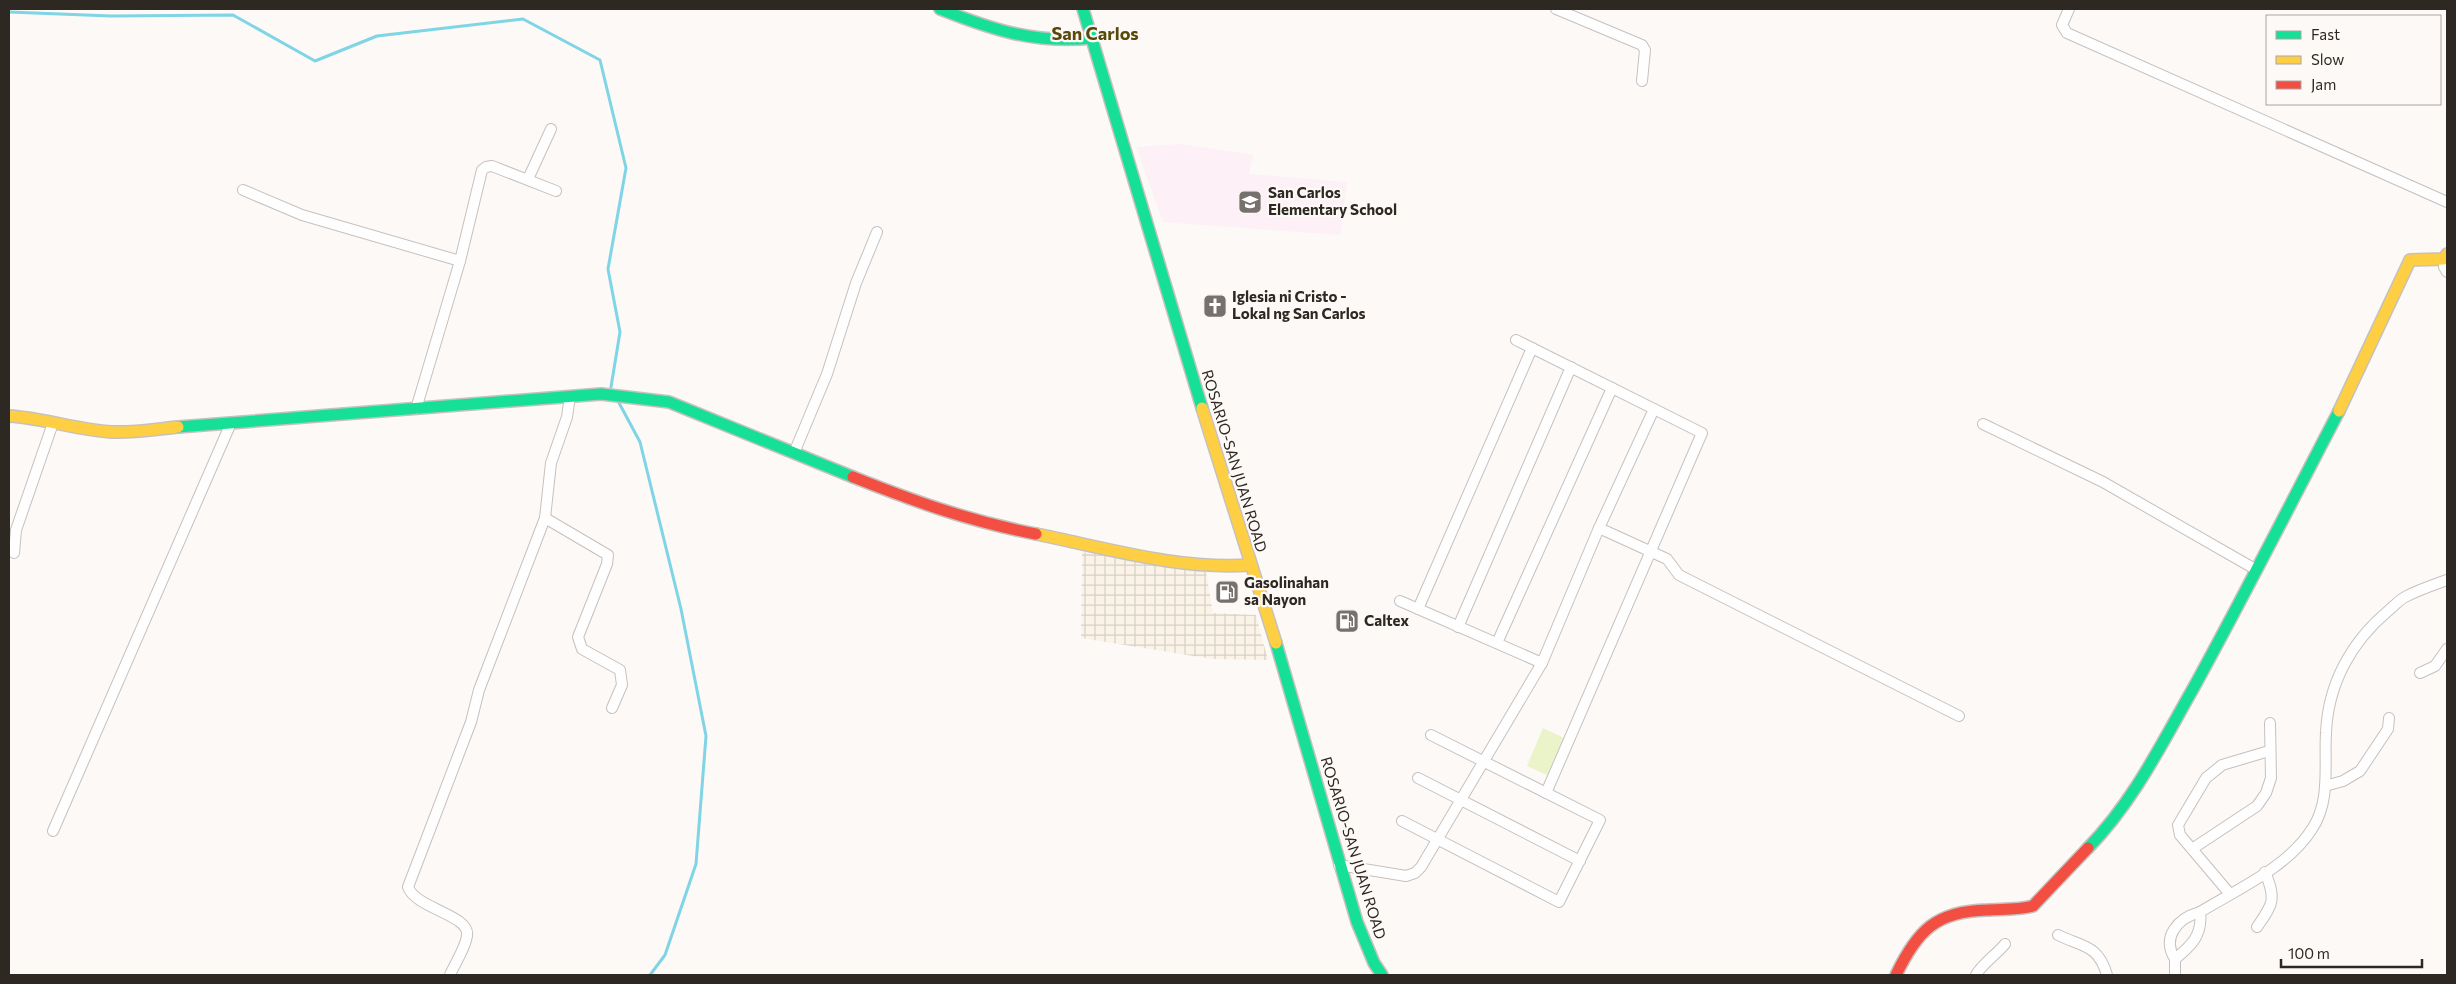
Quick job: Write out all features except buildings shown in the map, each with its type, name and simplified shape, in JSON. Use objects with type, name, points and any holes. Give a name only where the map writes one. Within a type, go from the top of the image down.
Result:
[{"type":"street","points":[[940,9],[993,30],[1045,41],[1093,38]]},
{"type":"street","name":"ROSARIO-SAN JUAN ROAD","points":[[1083,9],[1093,38],[1145,223],[1250,565],[1287,676],[1339,865],[1357,922],[1374,963],[1382,975]]},
{"type":"street","points":[[1556,9],[1642,45],[1645,50],[1642,81]]},
{"type":"street","points":[[2068,9],[2062,25],[2067,33],[2447,202]]},
{"type":"street","points":[[528,179],[551,129]]},
{"type":"street","points":[[416,409],[460,261],[482,170],[486,166],[492,166],[556,191]]},
{"type":"street","points":[[243,190],[302,215],[460,261]]},
{"type":"street","points":[[794,453],[827,374],[856,284],[877,232]]},
{"type":"street","points":[[1896,975],[1903,960],[1925,929],[1950,914],[2022,909],[2033,906],[2106,831],[2141,782],[2209,659],[2350,389],[2410,260],[2445,257],[2444,267],[2447,272]]},
{"type":"street","points":[[1516,340],[1702,433],[1546,793]]},
{"type":"street","points":[[1418,609],[1532,348]]},
{"type":"street","points":[[1458,627],[1571,367]]},
{"type":"street","points":[[1497,643],[1612,388]]},
{"type":"street","points":[[9,416],[30,416],[53,423],[114,432],[601,394],[669,402],[926,506],[984,524],[1184,564],[1223,567],[1250,565]]},
{"type":"street","points":[[450,975],[467,935],[467,928],[461,921],[417,900],[410,894],[408,886],[471,722],[479,690],[545,518],[551,463],[567,417],[570,396]]},
{"type":"street","points":[[1339,865],[1406,876],[1416,873],[1542,663],[1599,528],[1654,409]]},
{"type":"street","points":[[14,553],[12,530],[53,423]]},
{"type":"street","points":[[52,830],[231,423]]},
{"type":"street","points":[[1983,424],[2102,482],[2255,569]]},
{"type":"street","points":[[545,518],[608,555],[607,564],[578,637],[582,649],[620,670],[622,684],[612,708]]},
{"type":"street","points":[[1599,528],[1667,559],[1679,575],[1959,716]]},
{"type":"street","points":[[2175,975],[2175,959],[2169,950],[2170,935],[2178,923],[2190,914],[2200,912],[2265,872],[2296,849],[2313,828],[2325,796],[2326,731],[2332,692],[2345,660],[2372,624],[2404,598],[2447,580]]},
{"type":"street","points":[[1400,602],[1542,663]]},
{"type":"street","points":[[2420,673],[2435,666],[2447,649]]},
{"type":"street","points":[[2325,786],[2343,781],[2360,771],[2388,729],[2389,718]]},
{"type":"street","points":[[2192,849],[2257,806],[2266,793],[2271,778],[2269,751],[2270,723]]},
{"type":"street","points":[[1402,821],[1559,902],[1600,820],[1431,735]]},
{"type":"street","points":[[2230,894],[2180,835],[2178,824],[2206,778],[2222,765],[2269,751]]},
{"type":"street","points":[[1418,778],[1580,861]]},
{"type":"street","points":[[2257,927],[2272,906],[2273,892],[2265,872]]},
{"type":"street","points":[[2175,959],[2191,946],[2198,935],[2201,922],[2200,912]]},
{"type":"street","points":[[2058,935],[2086,945],[2097,953],[2107,975]]},
{"type":"street","points":[[1976,975],[1980,968],[1992,960],[2005,944]]},
{"type":"shaded area","name":"San Carlos Elementary School","points":[[1181,144],[1253,155],[1249,174],[1347,182],[1340,235],[1163,222],[1136,147]]},
{"type":"shaded area","points":[[1082,552],[1206,572],[1213,613],[1256,615],[1268,660],[1212,659],[1081,638]]},
{"type":"green space","points":[[1543,728],[1564,738],[1547,775],[1527,766]]},
{"type":"waterway","points":[[9,12],[111,16],[233,15],[315,61],[377,36],[523,19],[600,60],[626,168],[608,269],[620,332],[611,387]]},
{"type":"waterway","points":[[618,401],[640,442],[681,609],[706,736],[696,864],[665,955],[650,975]]},
{"type":"traffic: fast","points":[[940,9],[1015,34],[1052,39],[1093,38]]},
{"type":"traffic: fast","points":[[1083,9],[1202,408]]},
{"type":"traffic: fast","points":[[178,427],[601,394],[669,402],[853,477]]},
{"type":"traffic: fast","points":[[2088,848],[2119,811],[2159,750],[2231,618],[2339,411]]},
{"type":"traffic: fast","points":[[1276,643],[1357,922],[1374,963],[1382,975]]},
{"type":"traffic: slow","points":[[2339,411],[2410,260],[2444,259],[2447,254]]},
{"type":"traffic: slow","points":[[1202,408],[1276,643]]},
{"type":"traffic: slow","points":[[9,416],[112,432],[178,427]]},
{"type":"traffic: slow","points":[[1036,534],[1169,561],[1223,566],[1250,565]]},
{"type":"traffic: jam","points":[[853,477],[943,510],[1036,534]]},
{"type":"traffic: jam","points":[[1896,975],[1912,946],[1930,926],[1941,919],[1969,911],[2016,909],[2033,906],[2088,848]]},
{"type":"place","name":"San Carlos Elementary School","points":[[1250,202]]},
{"type":"place","name":"Iglesia ni Cristo - Lokal ng San Carlos","points":[[1215,306]]},
{"type":"place","name":"Gasolinahan sa Nayon","points":[[1227,592]]},
{"type":"place","name":"Caltex","points":[[1347,621]]},
{"type":"district","name":"San Carlos","points":[[1095,34]]}]
